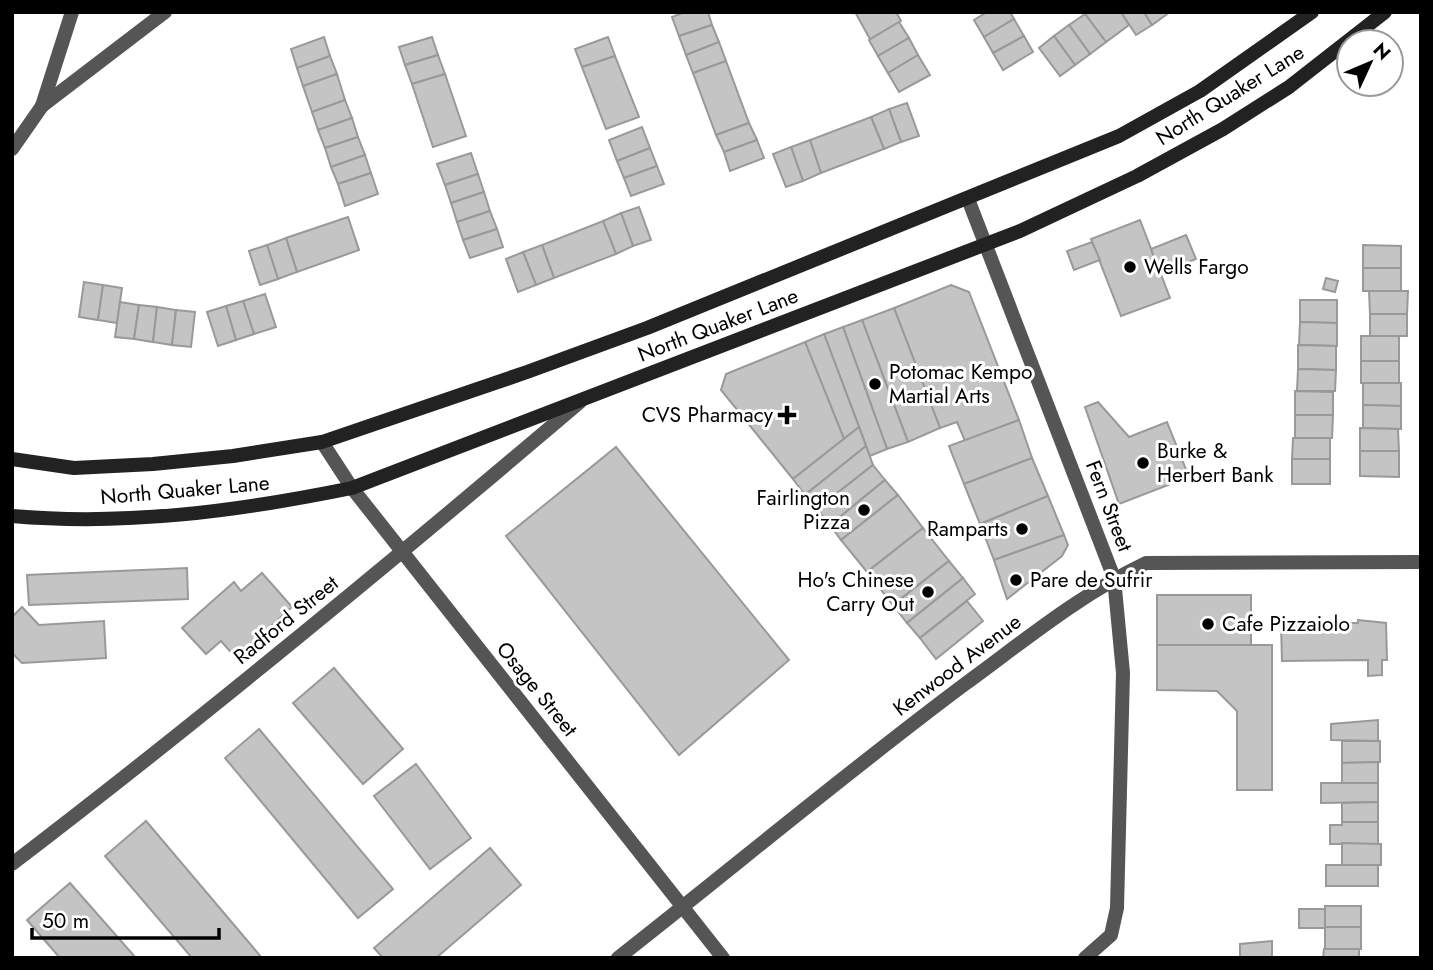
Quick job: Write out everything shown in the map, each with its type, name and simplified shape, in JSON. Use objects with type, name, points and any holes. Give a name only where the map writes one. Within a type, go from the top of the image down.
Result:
[{"type":"main road","name":"North Quaker Lane","points":[[12,459],[75,468],[153,464],[233,456],[322,442],[648,328],[1119,136],[1200,91],[1312,12]]},
{"type":"main road","name":"North Quaker Lane","points":[[12,516],[149,519],[285,502],[352,488],[986,244],[1137,176],[1223,129],[1289,87],[1385,12]]},
{"type":"street","points":[[12,149],[42,106],[72,12]]},
{"type":"street","points":[[42,106],[165,12]]},
{"type":"street","name":"Fern Street","points":[[968,199],[1114,578],[1123,673],[1117,908],[1111,935],[1085,958]]},
{"type":"street","name":"Radford Street","points":[[12,864],[131,773],[402,553],[580,402]]},
{"type":"street","name":"Osage Street","points":[[322,442],[352,488],[402,553],[723,958]]},
{"type":"street","name":"Kenwood Avenue","points":[[618,958],[927,713],[1080,597],[1114,578],[1146,563],[1421,562]]},
{"type":"building","points":[[685,12],[708,12],[712,25],[679,36],[672,17]]},
{"type":"building","points":[[855,12],[896,12],[901,21],[870,39]]},
{"type":"building","points":[[987,12],[1010,12],[1014,19],[984,37],[974,20]]},
{"type":"building","points":[[1121,12],[1129,25],[1106,42],[1085,14]]},
{"type":"building","points":[[1121,12],[1144,12],[1152,25],[1136,35]]},
{"type":"building","points":[[1144,12],[1170,12],[1152,25]]},
{"type":"building","points":[[1085,14],[1106,42],[1090,54],[1069,25]]},
{"type":"building","points":[[1014,19],[1024,36],[993,53],[984,37]]},
{"type":"building","points":[[899,22],[909,38],[878,56],[869,40]]},
{"type":"building","points":[[712,25],[719,42],[686,55],[679,36]]},
{"type":"building","points":[[1069,25],[1090,54],[1075,65],[1054,36]]},
{"type":"building","points":[[1024,36],[1033,52],[1003,70],[993,53]]},
{"type":"building","points":[[1054,36],[1075,65],[1060,76],[1039,48]]},
{"type":"building","points":[[324,37],[330,56],[297,68],[291,49]]},
{"type":"building","points":[[432,37],[438,55],[405,65],[399,47]]},
{"type":"building","points":[[608,37],[615,56],[582,67],[575,49]]},
{"type":"building","points":[[909,38],[918,55],[888,73],[878,56]]},
{"type":"building","points":[[719,42],[726,61],[693,73],[686,55]]},
{"type":"building","points":[[438,55],[445,74],[412,84],[405,65]]},
{"type":"building","points":[[918,55],[930,75],[899,92],[888,73]]},
{"type":"building","points":[[330,56],[337,74],[303,86],[297,68]]},
{"type":"building","points":[[615,56],[639,117],[606,129],[582,67]]},
{"type":"building","points":[[726,61],[749,123],[716,135],[693,73]]},
{"type":"building","points":[[337,74],[345,100],[312,112],[303,86]]},
{"type":"building","points":[[445,74],[466,136],[433,147],[412,84]]},
{"type":"building","points":[[345,100],[352,118],[318,130],[312,112]]},
{"type":"building","points":[[907,103],[919,136],[901,142],[889,109]]},
{"type":"building","points":[[889,109],[901,142],[884,149],[871,117]]},
{"type":"building","points":[[871,117],[884,149],[821,173],[810,140]]},
{"type":"building","points":[[352,118],[358,137],[325,148],[318,130]]},
{"type":"building","points":[[749,123],[757,140],[724,152],[716,135]]},
{"type":"building","points":[[642,127],[650,148],[617,161],[609,140]]},
{"type":"building","points":[[358,137],[365,155],[331,167],[325,148]]},
{"type":"building","points":[[757,140],[764,158],[730,171],[724,152]]},
{"type":"building","points":[[810,140],[821,173],[803,181],[791,147]]},
{"type":"building","points":[[791,147],[803,181],[786,187],[773,154]]},
{"type":"building","points":[[650,148],[657,166],[624,178],[617,161]]},
{"type":"building","points":[[471,153],[478,174],[445,185],[437,164]]},
{"type":"building","points":[[365,155],[371,173],[338,184],[331,167]]},
{"type":"building","points":[[657,166],[664,184],[631,196],[624,178]]},
{"type":"building","points":[[371,173],[378,194],[345,206],[338,184]]},
{"type":"building","points":[[478,174],[484,192],[451,203],[445,185]]},
{"type":"building","points":[[484,192],[490,211],[457,222],[451,203]]},
{"type":"building","points":[[639,207],[651,240],[633,246],[621,213]]},
{"type":"building","points":[[490,211],[497,229],[463,240],[457,222]]},
{"type":"building","points":[[621,213],[633,246],[616,254],[603,221]]},
{"type":"building","points":[[348,217],[359,250],[297,272],[286,238]]},
{"type":"building","name":"Wells Fargo","points":[[1140,220],[1170,298],[1121,316],[1091,239]]},
{"type":"building","points":[[603,221],[616,254],[554,278],[542,245]]},
{"type":"building","points":[[497,229],[503,247],[470,258],[463,240]]},
{"type":"building","points":[[1186,235],[1196,259],[1160,273],[1151,249]]},
{"type":"building","points":[[286,238],[297,272],[278,279],[267,245]]},
{"type":"building","points":[[1092,242],[1100,260],[1074,270],[1067,251]]},
{"type":"building","points":[[267,245],[278,279],[260,285],[249,251]]},
{"type":"building","points":[[542,245],[554,278],[536,285],[523,252]]},
{"type":"building","points":[[1363,245],[1401,246],[1401,268],[1363,268]]},
{"type":"building","points":[[523,252],[536,285],[518,292],[506,259]]},
{"type":"building","points":[[1363,268],[1401,268],[1401,291],[1363,291]]},
{"type":"building","points":[[1326,278],[1338,281],[1335,292],[1323,289]]},
{"type":"building","points":[[84,282],[103,285],[98,320],[79,317]]},
{"type":"building","points":[[103,285],[122,288],[117,323],[98,320]]},
{"type":"building","points":[[951,285],[969,292],[1019,420],[965,441],[957,422],[940,428],[894,308]]},
{"type":"building","points":[[1369,291],[1408,291],[1407,314],[1370,314]]},
{"type":"building","points":[[265,294],[276,327],[254,334],[243,301]]},
{"type":"building","points":[[1300,300],[1337,300],[1337,323],[1300,322]]},
{"type":"building","points":[[243,301],[254,334],[236,340],[226,306]]},
{"type":"building","points":[[120,302],[139,305],[134,339],[115,337]]},
{"type":"building","points":[[139,305],[157,307],[153,342],[134,339]]},
{"type":"building","points":[[226,306],[236,340],[218,346],[207,312]]},
{"type":"building","points":[[157,307],[176,310],[172,345],[153,342]]},
{"type":"building","points":[[894,308],[940,428],[908,442],[862,320]]},
{"type":"building","points":[[176,310],[195,312],[191,347],[172,345]]},
{"type":"building","points":[[1370,314],[1407,314],[1407,336],[1370,336]]},
{"type":"building","name":"Potomac Kempo Martial Arts","points":[[862,320],[908,442],[887,449],[843,327]]},
{"type":"building","points":[[1300,322],[1337,323],[1337,346],[1299,345]]},
{"type":"building","points":[[843,327],[887,449],[870,456],[824,334]]},
{"type":"building","points":[[824,334],[859,427],[844,439],[805,342]]},
{"type":"building","points":[[1361,336],[1399,336],[1399,361],[1361,361]]},
{"type":"building","name":"CVS Pharmacy","points":[[805,342],[844,439],[793,479],[721,390],[726,374]]},
{"type":"building","points":[[1298,345],[1336,346],[1336,370],[1298,369]]},
{"type":"building","points":[[1361,361],[1399,361],[1399,383],[1361,383]]},
{"type":"building","points":[[1298,369],[1336,370],[1335,391],[1297,391]]},
{"type":"building","points":[[1363,383],[1401,383],[1401,406],[1363,405]]},
{"type":"building","points":[[1295,391],[1333,392],[1333,415],[1295,415]]},
{"type":"building","name":"Burke & Herbert Bank","points":[[1098,402],[1129,437],[1167,422],[1189,477],[1119,504],[1085,407]]},
{"type":"building","points":[[1363,405],[1401,406],[1401,429],[1363,428]]},
{"type":"building","points":[[1295,415],[1333,415],[1332,438],[1295,438]]},
{"type":"building","points":[[1019,420],[1032,458],[964,484],[949,446]]},
{"type":"building","points":[[859,427],[866,446],[805,495],[793,479]]},
{"type":"building","points":[[1360,428],[1398,429],[1399,451],[1360,451]]},
{"type":"building","points":[[1293,438],[1330,438],[1330,459],[1292,459]]},
{"type":"building","points":[[866,446],[873,465],[817,509],[805,495]]},
{"type":"building","points":[[616,447],[789,660],[679,755],[506,536]]},
{"type":"building","points":[[1360,451],[1399,451],[1399,477],[1360,476]]},
{"type":"building","points":[[1032,458],[1048,496],[980,524],[964,484]]},
{"type":"building","points":[[1292,459],[1330,459],[1330,484],[1292,484]]},
{"type":"building","points":[[873,465],[885,480],[830,525],[817,509]]},
{"type":"building","name":"Fairlington Pizza","points":[[885,480],[898,495],[841,540],[830,525]]},
{"type":"building","points":[[898,495],[923,528],[867,572],[841,540]]},
{"type":"building","name":"Ramparts","points":[[1048,496],[1064,535],[994,560],[980,524]]},
{"type":"building","points":[[923,528],[949,561],[893,605],[867,572]]},
{"type":"building","name":"Pare de Sufrir","points":[[1064,535],[1068,545],[1062,556],[1007,599],[994,560]]},
{"type":"building","name":"Ho's Chinese Carry Out","points":[[949,561],[963,578],[907,623],[893,605]]},
{"type":"building","points":[[187,568],[188,599],[29,605],[27,575]]},
{"type":"building","points":[[262,573],[292,607],[236,658],[221,641],[206,654],[182,628],[234,582],[241,591]]},
{"type":"building","points":[[963,578],[975,594],[920,638],[907,623]]},
{"type":"building","points":[[1157,595],[1251,595],[1251,646],[1157,645]]},
{"type":"building","points":[[967,601],[983,621],[936,659],[920,638]]},
{"type":"building","points":[[22,607],[39,625],[104,621],[106,658],[22,663],[12,653],[12,617]]},
{"type":"building","points":[[1358,620],[1386,623],[1387,660],[1382,660],[1382,675],[1368,676],[1368,660],[1282,661],[1281,624],[1344,621],[1358,623]]},
{"type":"building","points":[[1157,645],[1272,645],[1272,790],[1237,790],[1237,711],[1217,691],[1157,690]]},
{"type":"building","points":[[334,668],[403,749],[363,784],[293,703]]},
{"type":"building","points":[[1378,720],[1378,741],[1331,740],[1331,724]]},
{"type":"building","points":[[259,729],[393,889],[358,918],[225,758]]},
{"type":"building","points":[[1342,741],[1380,741],[1380,762],[1342,763]]},
{"type":"building","points":[[1378,762],[1378,783],[1342,783],[1342,763]]},
{"type":"building","points":[[416,764],[471,838],[430,869],[374,796]]},
{"type":"building","points":[[1321,783],[1378,783],[1378,802],[1321,803]]},
{"type":"building","points":[[1378,802],[1378,822],[1342,822],[1342,803]]},
{"type":"building","points":[[146,821],[262,958],[192,958],[105,856]]},
{"type":"building","points":[[1342,822],[1378,822],[1378,844],[1330,844],[1330,825],[1342,825]]},
{"type":"building","points":[[1342,843],[1381,844],[1381,865],[1342,865]]},
{"type":"building","points":[[490,848],[521,885],[436,958],[383,958],[374,948]]},
{"type":"building","points":[[1326,865],[1378,865],[1378,886],[1326,886]]},
{"type":"building","points":[[70,883],[136,958],[60,958],[27,920]]},
{"type":"building","points":[[1325,906],[1361,906],[1361,927],[1325,927]]},
{"type":"building","points":[[1299,909],[1325,909],[1325,928],[1299,928]]},
{"type":"building","points":[[1325,927],[1361,927],[1361,949],[1325,949]]},
{"type":"building","points":[[1272,941],[1272,958],[1240,958],[1240,944]]},
{"type":"building","points":[[1324,949],[1359,949],[1359,958],[1323,958]]},
{"type":"place","name":"Wells Fargo","points":[[1130,267]]},
{"type":"place","name":"Potomac Kempo Martial Arts","points":[[875,384]]},
{"type":"place","name":"CVS Pharmacy","points":[[787,415]]},
{"type":"place","name":"Burke & Herbert Bank","points":[[1143,463]]},
{"type":"place","name":"Fairlington Pizza","points":[[864,510]]},
{"type":"place","name":"Ramparts","points":[[1022,529]]},
{"type":"place","name":"Pare de Sufrir","points":[[1016,580]]},
{"type":"place","name":"Ho's Chinese Carry Out","points":[[928,592]]},
{"type":"place","name":"Cafe Pizzaiolo","points":[[1208,624]]}]
